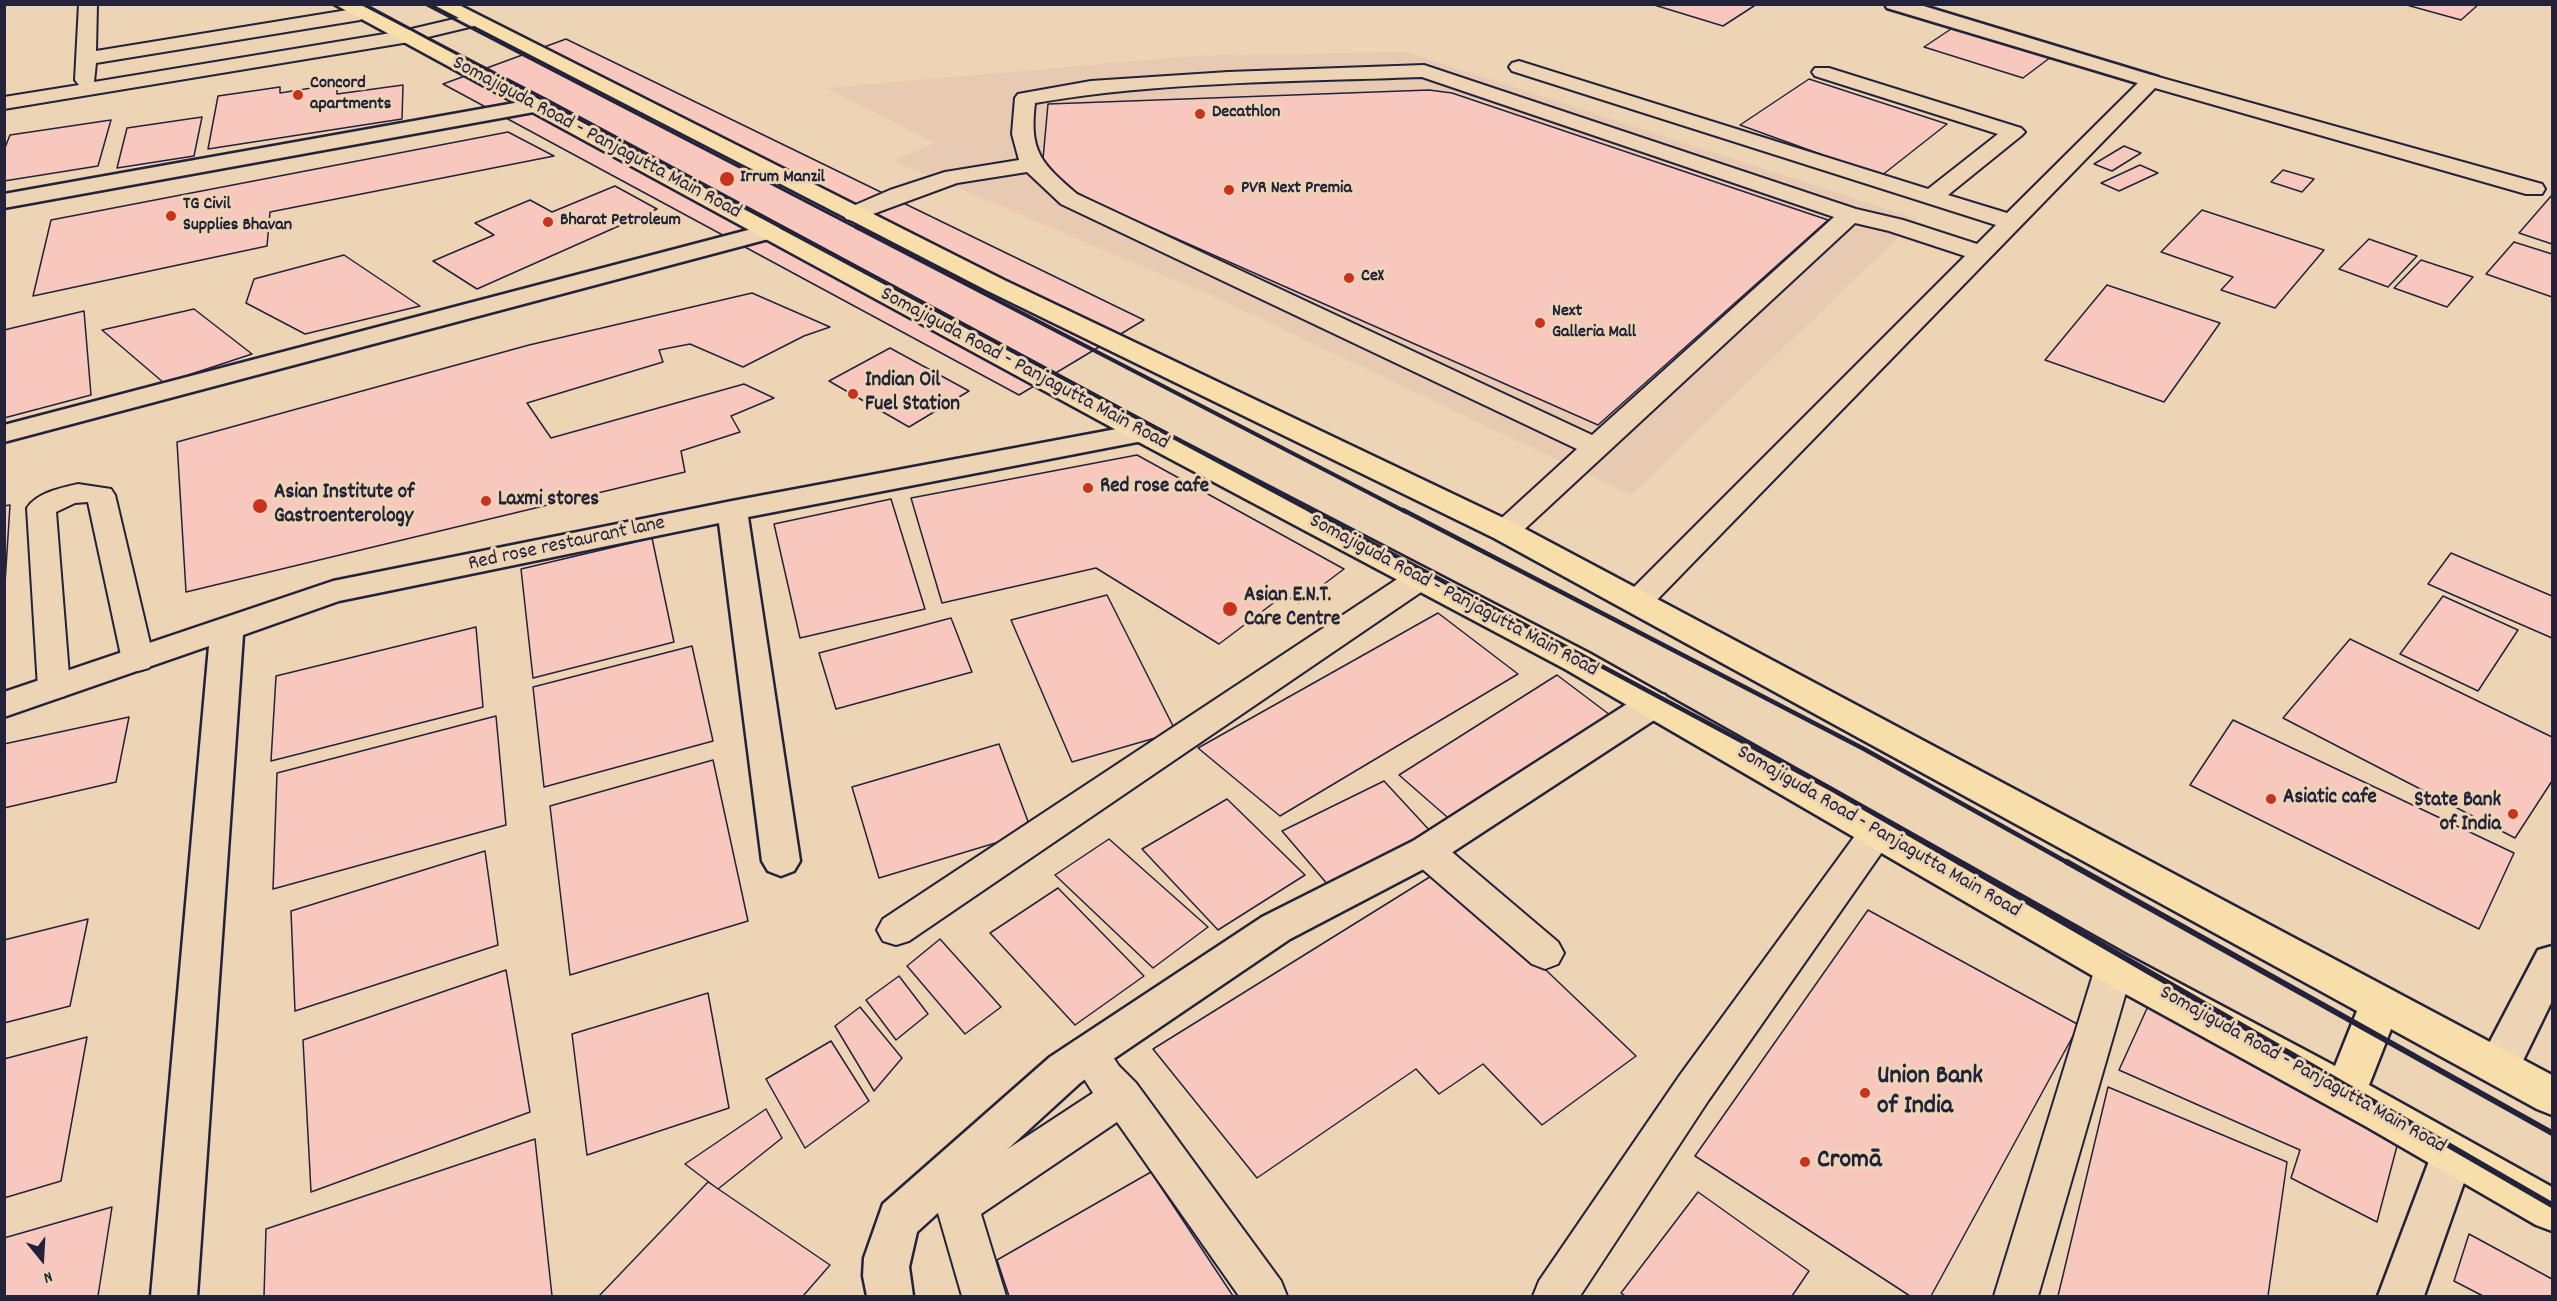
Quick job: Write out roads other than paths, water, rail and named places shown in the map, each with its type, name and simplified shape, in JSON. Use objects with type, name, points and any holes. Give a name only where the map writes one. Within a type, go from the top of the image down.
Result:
[{"type":"highway","points":[[441,4],[1006,290],[1505,531],[2553,1096]]},
{"type":"highway","name":"Somajiguda Road - Panjagutta Main Road","points":[[352,9],[537,105],[1143,434],[1653,704],[2114,968],[2345,1093],[2553,1210]]},
{"type":"highway","points":[[2345,1093],[2381,1002]]},
{"type":"street","points":[[1894,4],[2151,81]]},
{"type":"street","points":[[4,201],[537,105]]},
{"type":"street","points":[[4,434],[767,231]]},
{"type":"street","name":"Red rose restaurant lane","points":[[4,705],[333,592],[732,511],[1143,434]]},
{"type":"street","points":[[732,511],[781,861]]},
{"type":"street","points":[[174,1296],[227,630]]},
{"type":"street","points":[[890,1296],[884,1280],[887,1251],[899,1220],[1065,1070],[1276,928],[1426,851],[1653,704]]},
{"type":"street","points":[[2499,1066],[2553,962]]},
{"type":"street","points":[[2401,1296],[2452,1154]]},
{"type":"lane","points":[[84,90],[88,4]]},
{"type":"lane","points":[[86,59],[352,9]]},
{"type":"lane","points":[[4,103],[403,37],[471,21]]},
{"type":"lane","points":[[1519,68],[2011,222]]},
{"type":"lane","points":[[1595,447],[1069,200],[1030,165],[1023,147],[1025,98],[1091,87],[1228,78],[1424,71],[1850,215],[1895,225],[1981,253]]},
{"type":"lane","points":[[1822,72],[2014,132],[1931,197]]},
{"type":"lane","points":[[1638,601],[2151,81],[2534,189]]},
{"type":"lane","points":[[854,214],[898,195],[953,177],[1030,165]]},
{"type":"lane","points":[[1505,531],[1850,215]]},
{"type":"lane","points":[[54,688],[42,508],[57,498],[85,491],[101,495],[138,660]]},
{"type":"lane","points":[[896,930],[1419,579]]},
{"type":"lane","points":[[1555,1296],[1694,1088],[1877,832]]},
{"type":"lane","points":[[1426,851],[1545,953]]},
{"type":"lane","points":[[2016,1296],[2114,968]]},
{"type":"lane","points":[[1088,1053],[1105,1078],[1122,1096],[1265,1296]]},
{"type":"lane","points":[[984,1296],[957,1206],[1122,1096]]},
{"type":"railway","points":[[364,4],[784,229]]},
{"type":"railway","points":[[425,4],[859,229]]},
{"type":"railway","points":[[781,227],[1313,512]]},
{"type":"railway","points":[[856,227],[1406,512]]},
{"type":"railway","points":[[1310,510],[1833,790],[1961,864]]},
{"type":"railway","points":[[1403,510],[1864,749],[2070,864]]},
{"type":"railway","points":[[1959,862],[2552,1205]]},
{"type":"railway","points":[[2067,862],[2552,1133]]},
{"type":"place","name":"Concord apartments","points":[[298,95]]},
{"type":"place","name":"Decathlon","points":[[1200,114]]},
{"type":"place","name":"Irrum Manzil","points":[[727,179]]},
{"type":"place","name":"PVR Next Premia","points":[[1229,190]]},
{"type":"place","name":"TG Civil Supplies Bhavan","points":[[171,216]]},
{"type":"place","name":"Bharat Petroleum","points":[[548,222]]},
{"type":"place","name":"CeX","points":[[1349,278]]},
{"type":"place","name":"Next Galleria Mall","points":[[1540,323]]},
{"type":"place","name":"Indian Oil Fuel Station","points":[[853,394]]},
{"type":"place","name":"Red rose cafe","points":[[1088,488]]},
{"type":"place","name":"Laxmi stores","points":[[486,501]]},
{"type":"place","name":"Asian Institute of Gastroenterology","points":[[260,506]]},
{"type":"place","name":"Asian E.N.T. Care Centre","points":[[1230,609]]},
{"type":"place","name":"Asiatic cafe","points":[[2271,799]]},
{"type":"place","name":"State Bank of India","points":[[2513,814]]},
{"type":"place","name":"Union Bank of India","points":[[1865,1093]]},
{"type":"place","name":"Cromā","points":[[1805,1162]]}]
